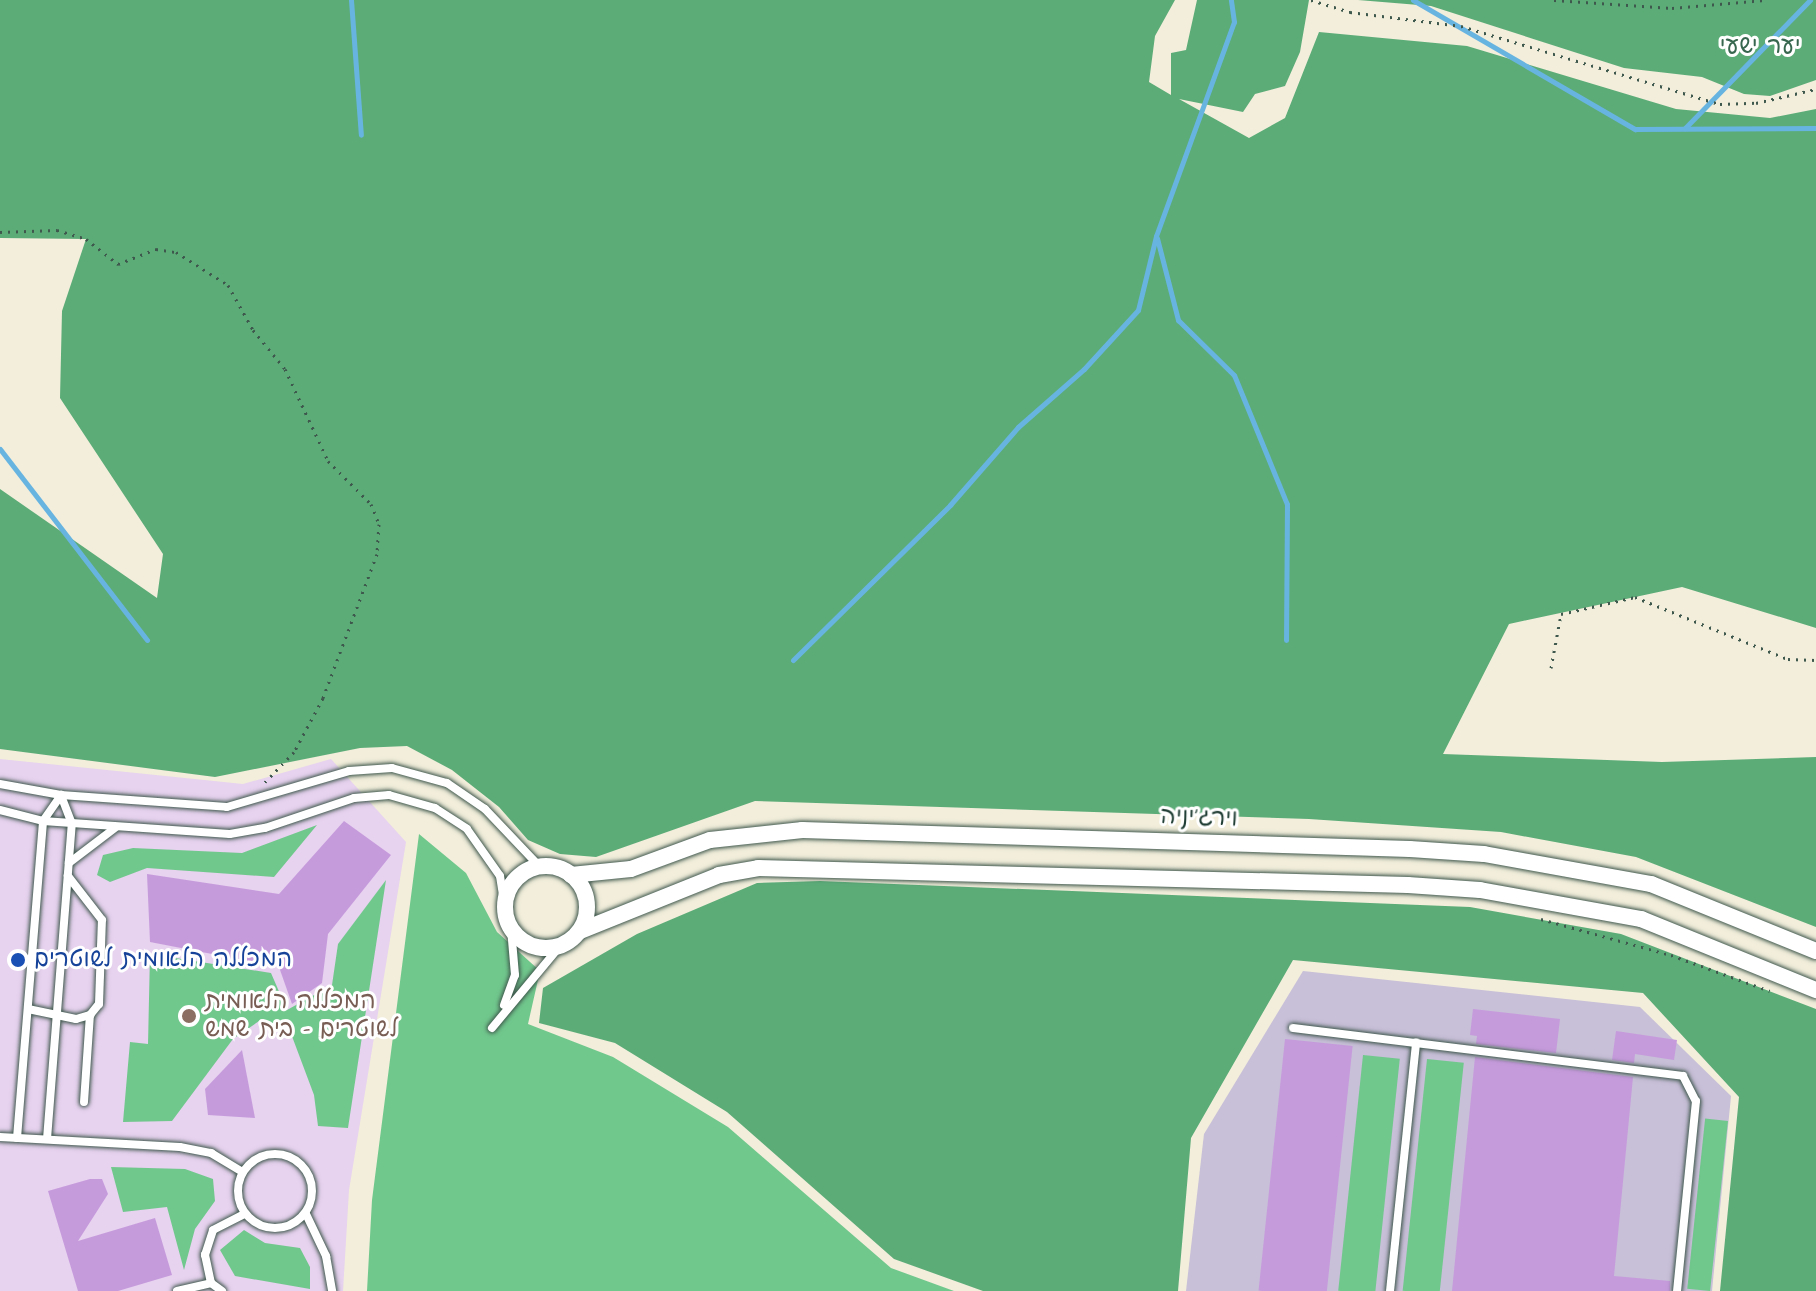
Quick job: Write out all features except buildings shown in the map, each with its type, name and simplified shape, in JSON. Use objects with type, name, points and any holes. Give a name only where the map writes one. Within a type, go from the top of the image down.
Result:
[{"type":"street","name":"וירג'יניה","points":[[571,875],[631,869],[710,840],[802,830],[1410,849],[1484,854],[1651,884],[1816,951]]},
{"type":"street","points":[[580,931],[585,895],[571,875],[540,867],[512,886],[505,908],[511,928],[538,947],[561,945],[580,931],[719,875],[758,868],[1408,885],[1480,890],[1641,919],[1816,990]]},
{"type":"lane","points":[[0,784],[61,795],[194,808],[258,802],[349,771],[392,768],[460,792],[485,809],[540,867]]},
{"type":"lane","points":[[17,1138],[43,821],[61,795]]},
{"type":"lane","points":[[47,1139],[72,824],[61,795]]},
{"type":"lane","points":[[0,810],[43,821],[230,834],[354,798],[389,795],[435,808],[467,829],[500,876],[505,908]]},
{"type":"lane","points":[[69,863],[116,828]]},
{"type":"lane","points":[[68,876],[102,920],[99,1004],[90,1015],[84,1102]]},
{"type":"lane","points":[[501,1014],[515,975],[511,928]]},
{"type":"lane","points":[[492,1028],[561,945]]},
{"type":"lane","points":[[28,1009],[57,1017],[90,1015]]},
{"type":"lane","points":[[1293,1028],[1683,1076],[1696,1101],[1677,1291]]},
{"type":"lane","points":[[1390,1291],[1416,1042]]},
{"type":"lane","points":[[0,1137],[180,1147],[211,1153],[243,1172]]},
{"type":"lane","points":[[306,1214],[279,1229],[266,1228],[245,1214],[238,1197],[243,1172],[271,1154],[296,1160],[313,1189],[306,1214],[326,1256],[332,1291]]},
{"type":"lane","points":[[222,1291],[211,1283],[205,1255],[213,1230],[245,1214]]},
{"type":"lane","points":[[177,1291],[211,1283]]},
{"type":"path","points":[[1311,0],[1350,12],[1461,26],[1720,104],[1756,103],[1816,89]]},
{"type":"path","points":[[1554,0],[1672,8],[1765,0]]},
{"type":"path","points":[[0,232],[57,230],[86,239],[118,264],[156,249],[176,252],[228,285],[253,330],[285,369],[328,461],[371,504],[379,524],[377,554],[323,698],[294,752],[265,781],[258,802]]},
{"type":"path","points":[[1551,668],[1561,614],[1635,597],[1788,659],[1816,660]]},
{"type":"path","points":[[1533,917],[1671,955],[1773,992]]},
{"type":"shaded area","name":"המכללה הלאומית לשוטרים - בית שמש","points":[[0,759],[243,784],[331,759],[406,842],[349,1190],[343,1291],[0,1291]]},
{"type":"shaded area","points":[[1303,971],[1640,1007],[1731,1096],[1712,1291],[1186,1291],[1204,1134]]},
{"type":"green space","points":[[0,0],[1175,0],[1155,36],[1149,82],[1171,95],[1171,53],[1186,50],[1197,0],[1309,0],[1300,52],[1285,86],[1255,94],[1243,112],[1179,99],[1249,138],[1285,118],[1319,32],[1467,46],[1676,109],[1770,118],[1816,109],[1816,628],[1682,587],[1509,624],[1443,754],[1662,762],[1816,757],[1816,927],[1636,857],[1501,832],[1309,819],[755,801],[596,857],[560,854],[528,840],[499,807],[452,770],[407,746],[360,748],[215,777],[0,749],[0,489],[157,598],[163,554],[60,398],[62,311],[86,239],[0,238]]},
{"type":"green space","name":"יער ישעי","points":[[1358,0],[1816,0],[1816,80],[1770,96],[1744,94],[1702,77],[1624,68],[1431,6]]},
{"type":"green space","points":[[317,825],[274,877],[147,868],[110,882],[97,875],[103,855],[133,848],[242,853]]},
{"type":"green space","points":[[419,834],[466,873],[497,932],[540,971],[528,1024],[613,1057],[728,1127],[891,1268],[954,1291],[367,1291],[372,1200]]},
{"type":"green space","points":[[386,880],[348,1128],[318,1126],[314,1095],[290,1031],[262,1019],[233,1039],[172,1121],[123,1122],[130,1042],[148,1044],[150,954],[271,973],[287,1010],[332,985],[338,944]]},
{"type":"green space","points":[[820,881],[1470,907],[1621,934],[1816,1009],[1816,1291],[1720,1291],[1739,1097],[1643,993],[1293,960],[1191,1138],[1178,1291],[983,1291],[894,1259],[727,1112],[615,1043],[539,1023],[543,988],[637,934],[757,883]]},
{"type":"green space","points":[[1363,1055],[1400,1059],[1375,1291],[1338,1291]]},
{"type":"green space","points":[[1427,1059],[1464,1063],[1440,1291],[1403,1291]]},
{"type":"green space","points":[[1705,1119],[1728,1121],[1710,1291],[1687,1289]]},
{"type":"green space","points":[[111,1167],[185,1169],[213,1179],[215,1201],[195,1229],[184,1270],[167,1207],[123,1212]]},
{"type":"green space","points":[[244,1230],[265,1243],[300,1248],[310,1267],[310,1289],[235,1276],[220,1250]]},
{"type":"waterway","points":[[351,0],[361,135]]},
{"type":"waterway","points":[[793,660],[950,505],[1018,427],[1084,369],[1138,310],[1156,236],[1234,22],[1231,0]]},
{"type":"waterway","points":[[1413,0],[1635,129],[1816,128]]},
{"type":"waterway","points":[[1685,128],[1810,0]]},
{"type":"waterway","points":[[1157,238],[1178,320],[1234,375],[1287,504],[1286,640]]},
{"type":"waterway","points":[[0,449],[147,640]]},
{"type":"place","name":"המכללה הלאומית לשוטרים","points":[[18,960]]},
{"type":"place","name":"המכללה הלאומית לשוטרים - בית שמש","points":[[189,1016]]}]
